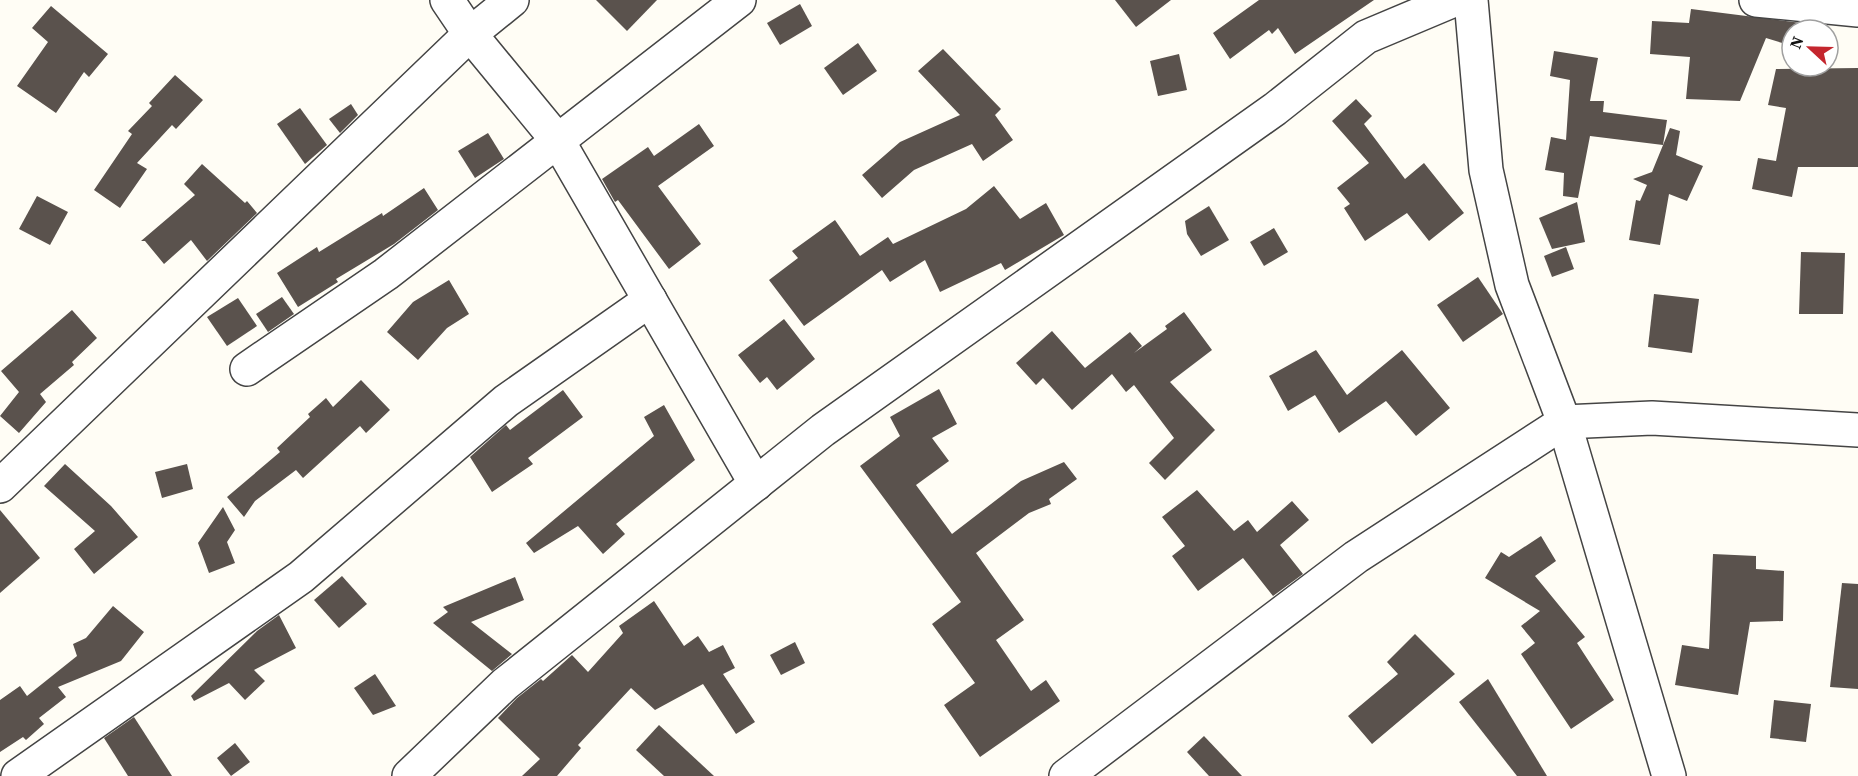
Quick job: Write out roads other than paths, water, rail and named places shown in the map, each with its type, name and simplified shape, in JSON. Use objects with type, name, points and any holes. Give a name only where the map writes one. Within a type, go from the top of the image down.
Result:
[{"type":"street","points":[[447,0],[470,34],[558,141],[756,484]]},
{"type":"street","points":[[0,486],[470,34],[512,0]]},
{"type":"street","points":[[247,369],[386,274],[739,0]]},
{"type":"street","points":[[409,776],[505,684],[823,430],[1275,109],[1366,37],[1454,0]]},
{"type":"street","points":[[1471,0],[1486,170],[1512,285],[1564,422],[1668,776]]},
{"type":"street","points":[[1756,0],[1858,10]]},
{"type":"street","points":[[18,776],[302,577],[506,401],[650,300]]},
{"type":"street","points":[[1066,776],[1356,557],[1564,422],[1652,418],[1858,430]]}]
